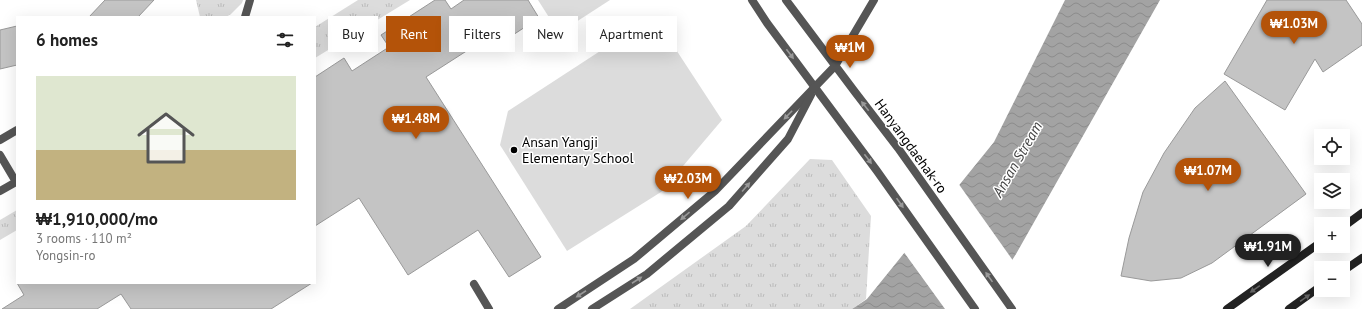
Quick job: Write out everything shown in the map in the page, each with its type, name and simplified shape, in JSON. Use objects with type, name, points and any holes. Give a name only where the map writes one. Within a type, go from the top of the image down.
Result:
[{"type":"main road","points":[[1350,222],[1362,213]]},
{"type":"main road","points":[[1227,309],[1314,247]]},
{"type":"main road","points":[[1350,266],[1362,258]]},
{"type":"main road","points":[[1289,309],[1314,291]]},
{"type":"street","points":[[245,16],[250,0]]},
{"type":"street","points":[[752,0],[767,23],[877,171],[975,309]]},
{"type":"street","name":"Hanyangdaehak-ro","points":[[786,0],[898,148],[1012,309]]},
{"type":"street","points":[[558,309],[634,259],[715,191],[835,66],[874,0]]},
{"type":"street","points":[[592,309],[647,274],[729,206],[788,139],[815,87]]},
{"type":"street","points":[[0,140],[16,131]]},
{"type":"street","points":[[0,155],[16,182],[0,191]]},
{"type":"street","points":[[474,284],[489,309]]},
{"type":"green space","points":[[196,0],[243,0],[242,3],[228,16],[200,16]]},
{"type":"green space","points":[[358,0],[410,0],[378,20],[378,16],[333,16]]},
{"type":"green space","points":[[538,0],[610,0],[578,21],[578,16],[548,16]]},
{"type":"green space","points":[[328,19],[328,50],[316,57],[316,26]]},
{"type":"green space","points":[[677,51],[722,120],[661,192],[567,251],[500,145],[508,111],[599,52]]},
{"type":"green space","points":[[810,159],[832,160],[871,216],[866,299],[852,309],[630,309],[746,226]]},
{"type":"green space","points":[[16,211],[16,231],[0,240],[0,220]]},
{"type":"water","name":"Ansan Stream","points":[[1065,0],[1160,0],[1016,254],[981,309],[852,309],[867,299],[994,142]]},
{"type":"pier","points":[[958,183],[1014,262],[983,309],[945,309],[903,251]]},
{"type":"building","points":[[105,0],[154,0],[139,16],[90,16]]},
{"type":"building","name":"Ansan Yangji Elementary School","points":[[435,0],[445,0],[451,9],[464,0],[528,0],[538,16],[523,16],[523,28],[515,34],[515,16],[449,16],[449,52],[465,52],[426,77],[541,257],[509,277],[478,230],[408,275],[359,198],[316,225],[316,76],[344,58],[352,71],[386,49],[386,52],[441,52],[441,16],[410,16]]},
{"type":"building","points":[[1267,0],[1346,0],[1362,24],[1362,45],[1323,72],[1315,59],[1285,110],[1224,74]]},
{"type":"building","points":[[16,26],[16,65],[0,69],[0,30]]},
{"type":"building","name":"Ansan Yangji Elementary School","points":[[386,32],[386,42],[381,35]]},
{"type":"building","points":[[1225,81],[1306,194],[1212,263],[1181,278],[1151,281],[1121,276],[1129,238],[1143,192],[1164,153],[1195,108]]},
{"type":"building","points":[[18,284],[310,284],[271,309],[131,309],[121,294],[97,309],[2,309],[24,295]]},
{"type":"place","name":"Ansan Yangji Elementary School","points":[[514,150]]}]
